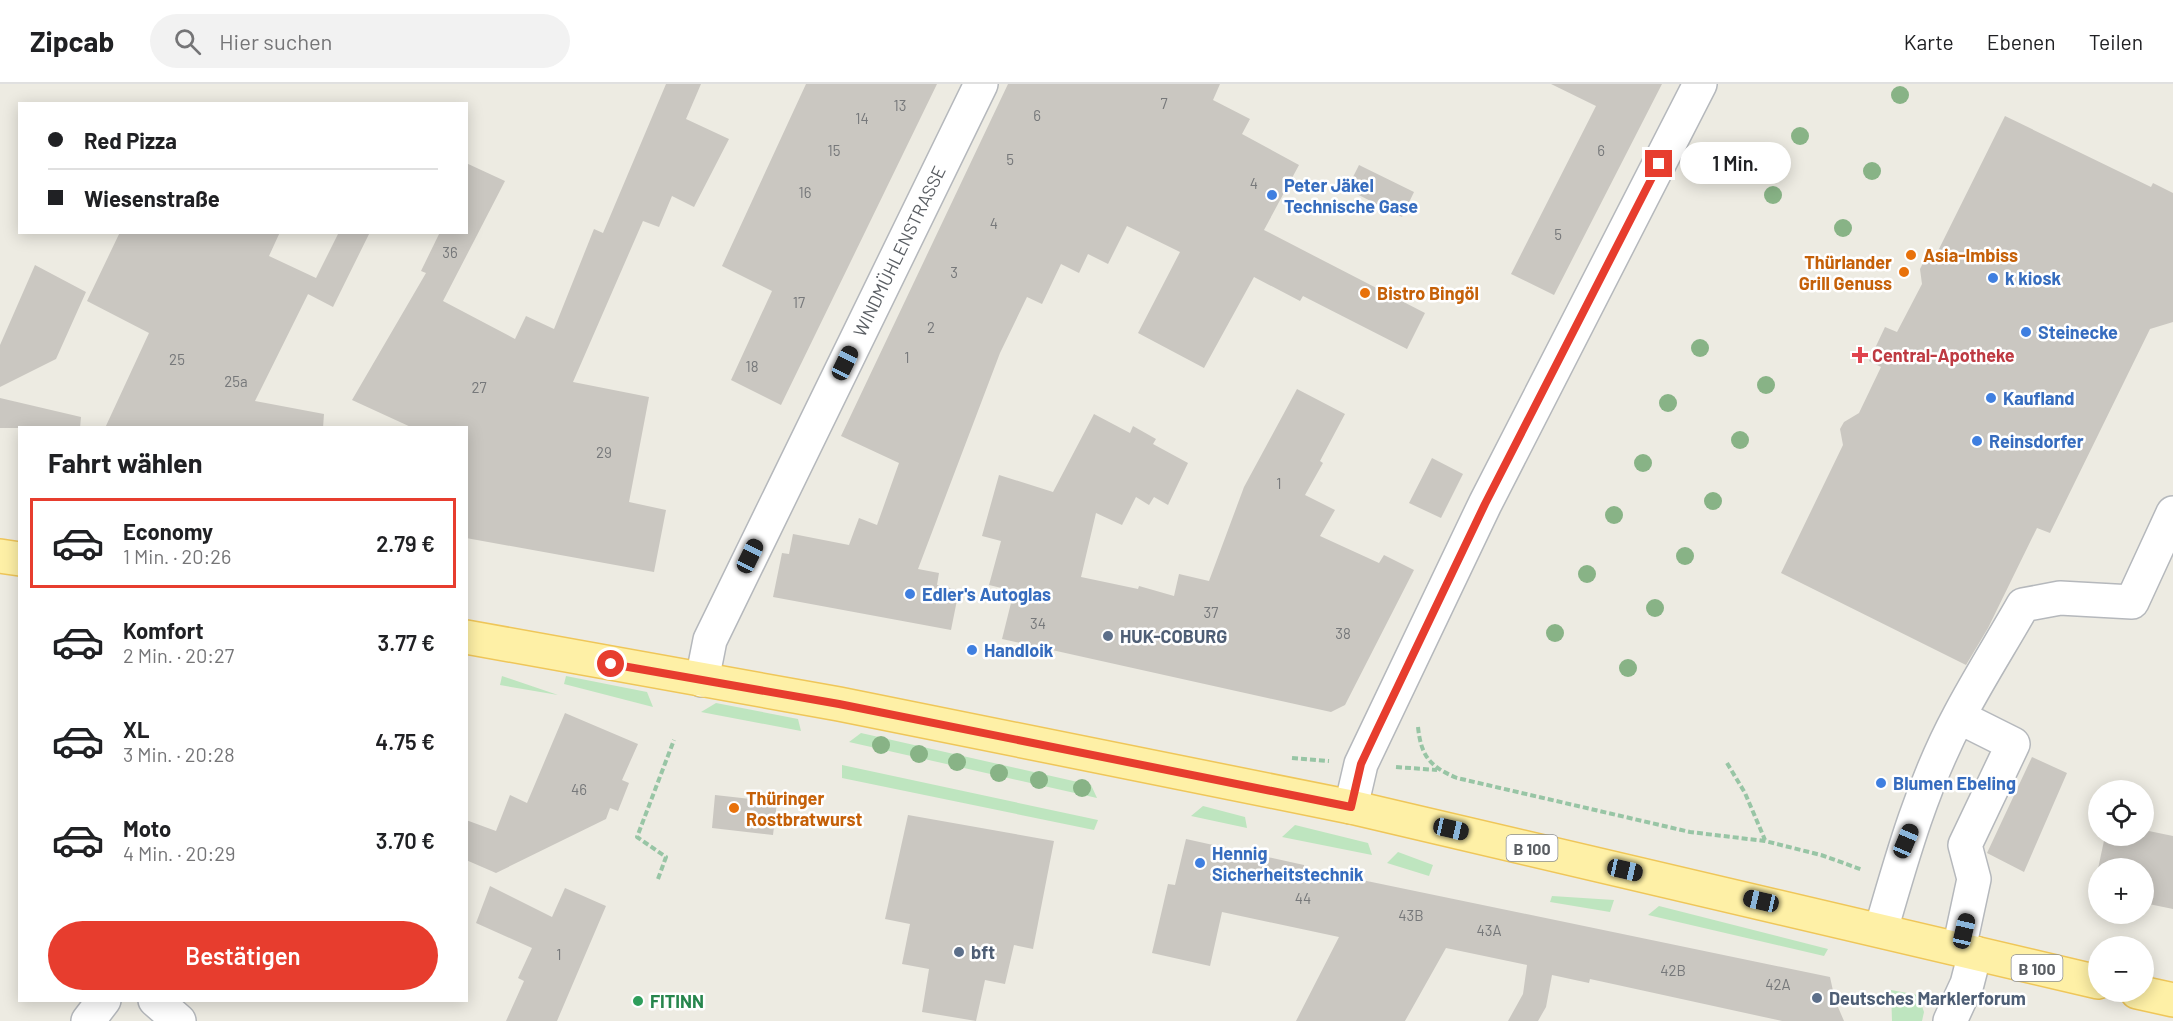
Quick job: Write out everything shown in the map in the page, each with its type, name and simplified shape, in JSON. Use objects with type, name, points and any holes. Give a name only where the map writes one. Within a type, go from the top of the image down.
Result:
[{"type":"main road","points":[[0,556],[18,559]]},
{"type":"main road","name":"B 100","points":[[468,637],[851,706],[1351,807],[2088,980]]},
{"type":"main road","points":[[2154,996],[2173,1000]]},
{"type":"street","name":"WINDMÜHLENSTRASSE","points":[[702,680],[710,640],[981,84]]},
{"type":"street","points":[[1351,807],[1361,764],[1485,504],[1700,84]]},
{"type":"street","points":[[1881,930],[1906,841],[1959,717],[2023,605],[2060,598],[2132,602],[2173,513]]},
{"type":"street","points":[[1950,1021],[1966,984],[1974,879],[1965,845],[2013,744],[1959,717]]},
{"type":"street","points":[[88,1021],[102,1002]]},
{"type":"street","points":[[157,1002],[179,1021]]},
{"type":"path","points":[[1422,717],[1418,727],[1421,747],[1437,770],[1456,778],[1689,832],[1765,841],[1821,855],[1895,882]]},
{"type":"path","points":[[658,879],[666,857],[637,837],[674,740]]},
{"type":"path","points":[[1727,763],[1745,793],[1765,841]]},
{"type":"green space","points":[[502,676],[558,695],[500,685]]},
{"type":"green space","points":[[566,676],[647,692],[653,707],[564,684]]},
{"type":"green space","points":[[716,703],[798,719],[801,731],[701,712]]},
{"type":"green space","points":[[861,733],[1091,785],[1097,798],[849,742]]},
{"type":"green space","points":[[842,765],[1098,820],[1094,830],[842,778]]},
{"type":"green space","points":[[1203,806],[1245,817],[1247,828],[1191,816]]},
{"type":"green space","points":[[1295,825],[1368,843],[1372,855],[1282,837]]},
{"type":"green space","points":[[1398,852],[1433,865],[1429,876],[1387,863]]},
{"type":"green space","points":[[1552,896],[1614,900],[1610,912],[1550,902]]},
{"type":"green space","points":[[1659,906],[1828,949],[1824,956],[1648,915]]},
{"type":"green space","points":[[1891,990],[1918,995],[1924,1012],[1922,1021],[1892,1021]]},
{"type":"building","points":[[666,84],[701,84],[686,119],[729,139],[694,207],[672,196],[659,227],[643,221],[573,382],[649,397],[629,502],[666,510],[654,572],[468,538],[468,426],[409,426],[352,400],[426,273],[421,271],[439,234],[468,234],[468,164],[505,181],[443,301],[515,339],[526,316],[554,329],[594,229],[603,233]]},
{"type":"building","points":[[806,84],[937,84],[781,405],[731,380],[772,291],[722,266]]},
{"type":"building","points":[[1008,84],[1220,84],[1213,100],[1250,119],[1242,134],[1299,165],[1264,230],[1425,313],[1407,349],[1303,296],[1300,301],[1254,277],[1204,368],[1138,333],[1180,252],[1127,226],[1108,264],[1088,254],[1079,273],[1061,264],[1042,304],[1027,297],[1000,353],[918,569],[939,573],[937,585],[959,590],[951,630],[773,597],[782,553],[789,554],[793,534],[849,545],[859,518],[877,525],[899,463],[841,436]]},
{"type":"building","points":[[1551,84],[1662,84],[1554,295],[1511,274],[1596,106]]},
{"type":"building","name":"Kaufland","points":[[2005,116],[2151,187],[2153,183],[2173,193],[2173,322],[2150,329],[2050,533],[2037,528],[1988,628],[1966,665],[1781,573],[1843,445],[1840,429],[1844,422],[1859,413],[1881,367],[1869,361],[1885,327],[1897,332],[1922,284],[1920,269],[1924,261],[1936,255]]},
{"type":"building","points":[[1359,165],[1414,192],[1402,217],[1347,189]]},
{"type":"building","points":[[119,234],[279,234],[269,256],[316,278],[255,401],[324,414],[323,426],[106,426],[149,333],[87,301]]},
{"type":"building","points":[[338,234],[369,234],[333,307],[308,294]]},
{"type":"building","points":[[35,265],[86,292],[56,359],[0,387],[0,345]]},
{"type":"building","points":[[1297,389],[1345,414],[1320,461],[1323,463],[1305,495],[1335,510],[1320,536],[1379,563],[1384,555],[1414,570],[1345,705],[1331,712],[1002,639],[1014,591],[989,585],[1001,541],[982,536],[999,475],[1053,492],[1094,414],[1130,433],[1133,426],[1156,439],[1153,444],[1188,463],[1168,505],[1154,497],[1149,505],[1136,497],[1122,525],[1096,513],[1081,577],[1138,589],[1139,586],[1174,596],[1179,574],[1209,581],[1244,487]]},
{"type":"building","points":[[0,398],[81,417],[80,426],[0,428]]},
{"type":"building","points":[[1432,458],[1463,474],[1441,518],[1409,503]]},
{"type":"building","points":[[565,713],[638,744],[622,780],[629,783],[618,811],[610,808],[606,819],[496,873],[468,861],[468,821],[496,831],[510,795],[527,803]]},
{"type":"building","points":[[2032,757],[2067,773],[2024,872],[1987,853]]},
{"type":"building","points":[[715,795],[777,802],[773,835],[712,828]]},
{"type":"building","points":[[908,815],[1054,841],[1033,949],[1014,945],[1005,984],[985,980],[976,1021],[922,1012],[929,969],[902,964],[910,924],[885,919]]},
{"type":"building","points":[[2154,832],[2173,836],[2173,909],[2154,905],[2154,858],[2100,858],[2103,846],[2154,846]]},
{"type":"building","points":[[1186,839],[1304,865],[1304,868],[1830,977],[1835,1000],[1844,1021],[1782,1021],[1590,979],[1589,983],[1552,975],[1546,1007],[1538,1021],[1508,1021],[1523,994],[1527,965],[1446,948],[1405,1021],[1296,1021],[1339,937],[1222,912],[1210,966],[1152,953],[1168,884],[1175,885]]},
{"type":"building","points":[[490,886],[552,917],[565,888],[606,906],[557,1021],[506,1021],[524,981],[518,978],[532,948],[476,923]]},
{"type":"place","name":"Peter Jäkel Technische Gase","points":[[1272,195]]},
{"type":"place","name":"Asia-Imbiss","points":[[1911,255]]},
{"type":"place","name":"Thürlander Grill Genuss","points":[[1904,272]]},
{"type":"place","name":"k kiosk","points":[[1993,278]]},
{"type":"place","name":"Bistro Bingöl","points":[[1365,293]]},
{"type":"place","name":"Steinecke","points":[[2026,332]]},
{"type":"place","name":"Central-Apotheke","points":[[1860,355]]},
{"type":"place","name":"Kaufland","points":[[1991,398]]},
{"type":"place","name":"Reinsdorfer","points":[[1977,441]]},
{"type":"place","name":"Edler's Autoglas","points":[[910,594]]},
{"type":"place","name":"HUK-COBURG","points":[[1108,636]]},
{"type":"place","name":"Handloik","points":[[972,650]]},
{"type":"place","name":"Blumen Ebeling","points":[[1881,783]]},
{"type":"place","name":"Thüringer Rostbratwurst","points":[[734,808]]},
{"type":"place","name":"Hennig Sicherheitstechnik","points":[[1200,863]]},
{"type":"place","name":"bft","points":[[959,952]]},
{"type":"place","name":"Deutsches Marklerforum","points":[[1817,998]]},
{"type":"place","name":"FITINN","points":[[638,1001]]},
{"type":"route","points":[[611,664],[839,704],[1351,807],[1361,764],[1485,504],[1659,164]]}]
